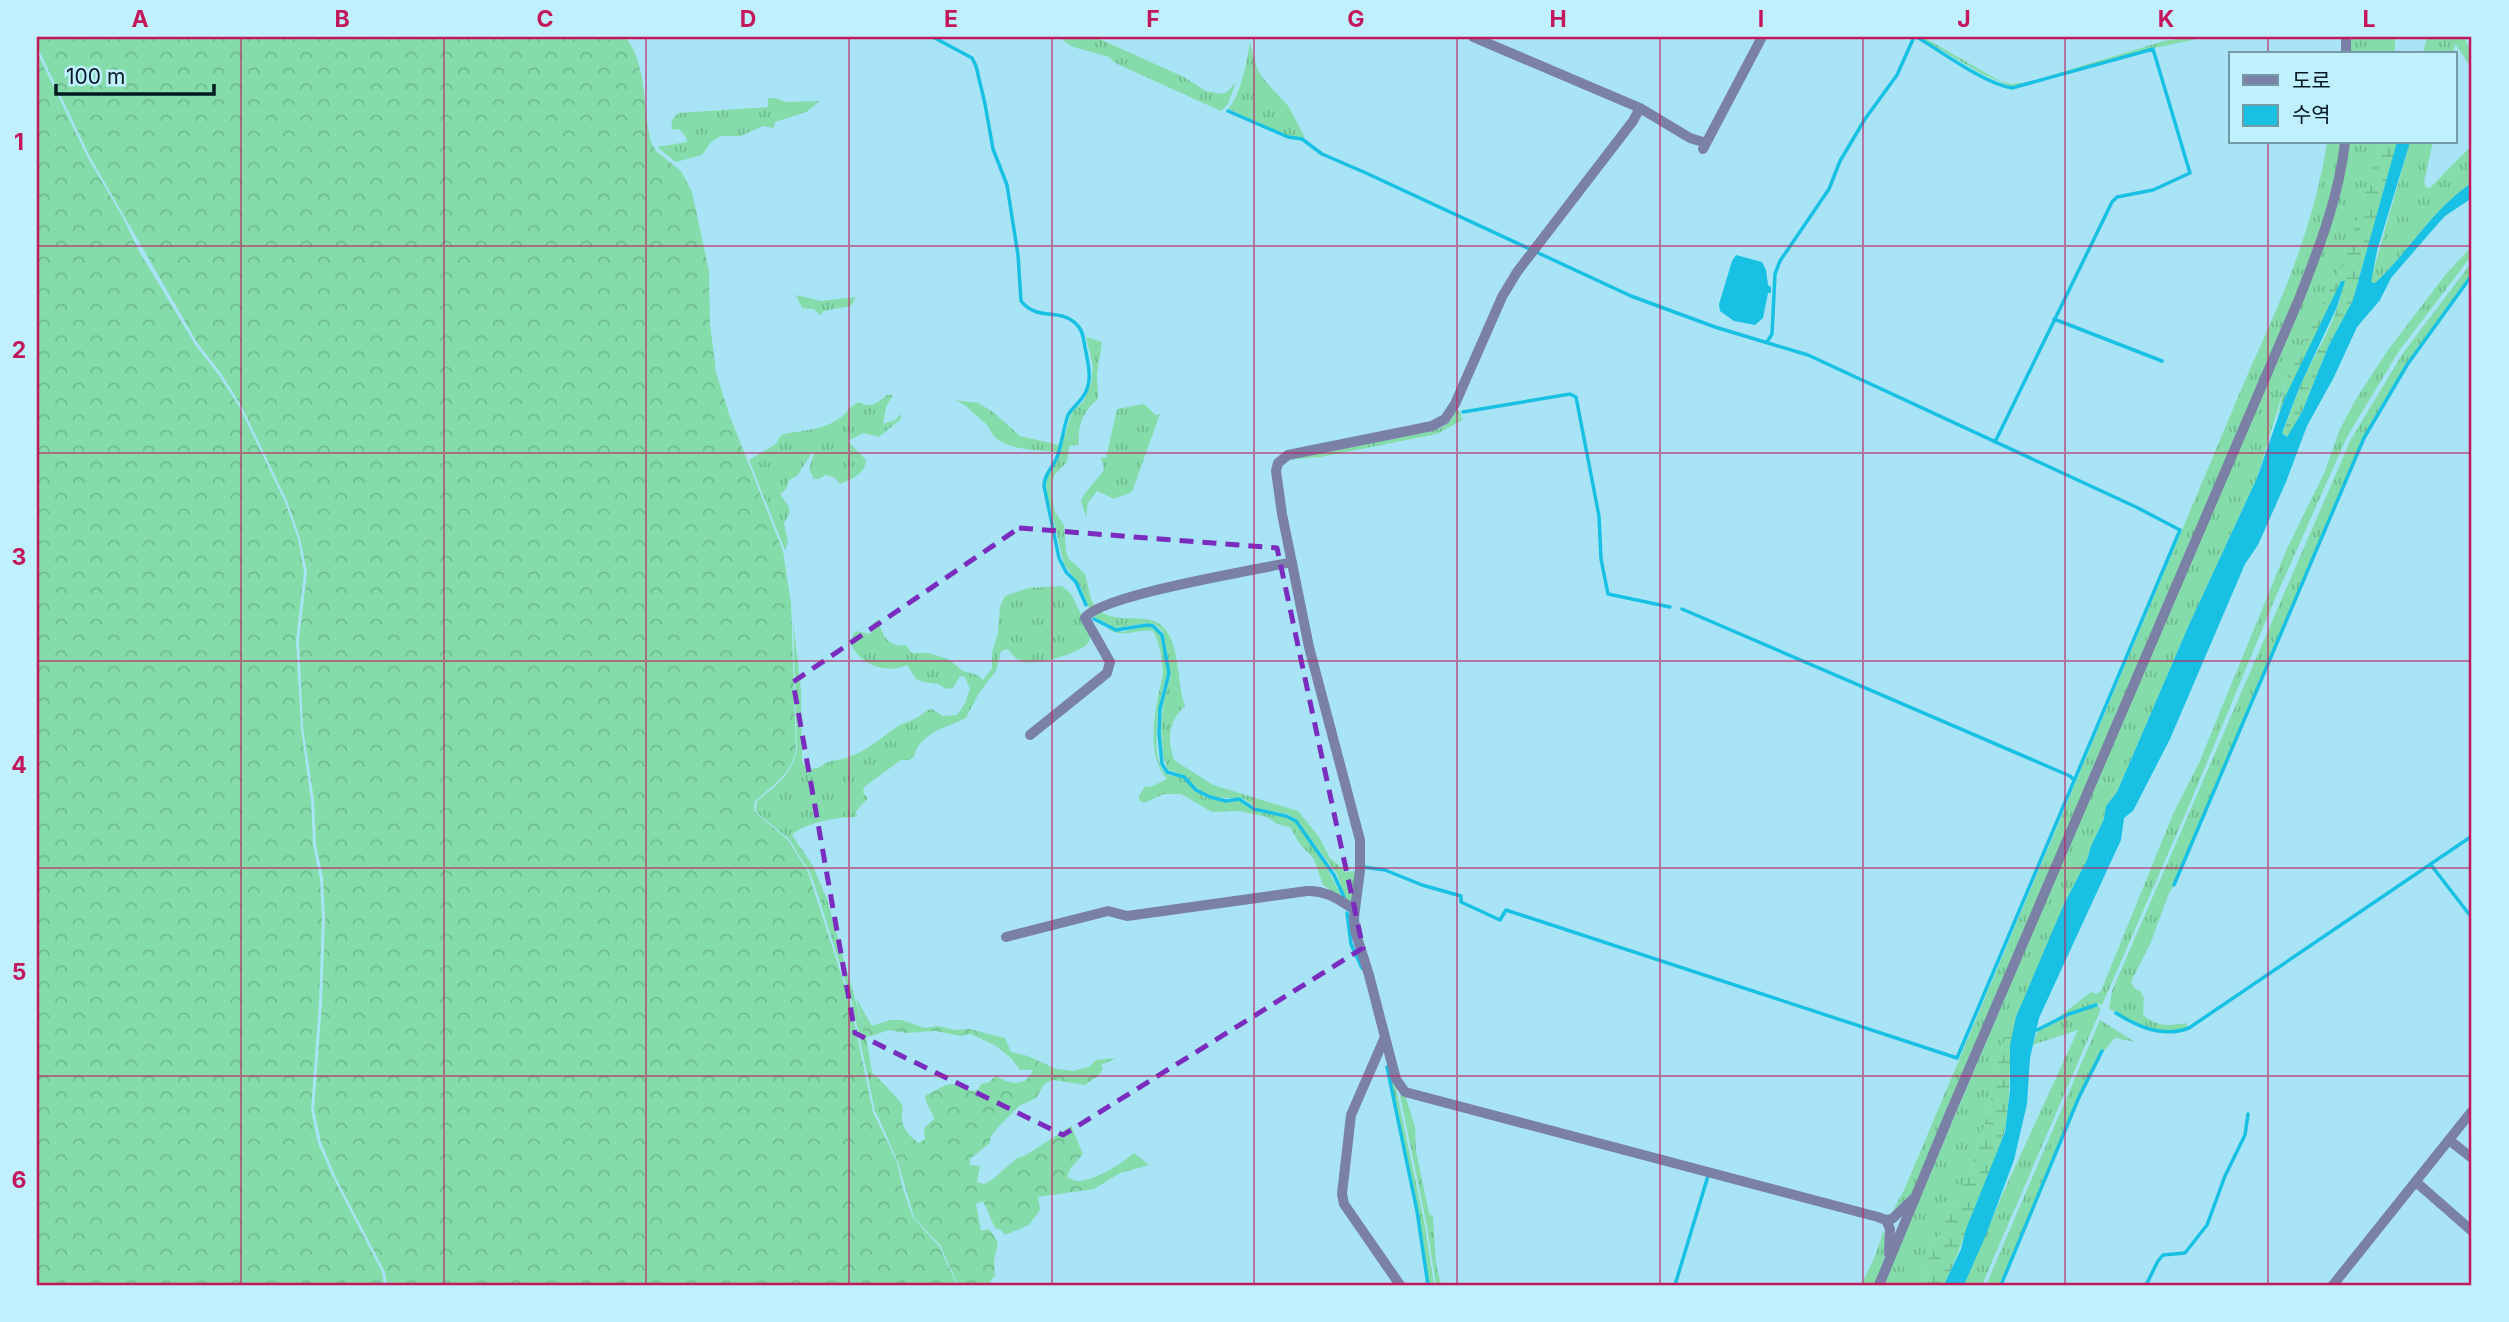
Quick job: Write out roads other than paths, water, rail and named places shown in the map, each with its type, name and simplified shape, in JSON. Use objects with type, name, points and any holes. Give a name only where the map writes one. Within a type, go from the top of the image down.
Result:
[{"type":"street","points":[[1474,37],[1640,108],[1704,147],[1762,37]]},
{"type":"street","points":[[1640,108],[1633,121],[1512,280],[1455,404],[1445,419],[1419,430],[1288,455],[1278,463],[1276,481],[1309,647],[1360,840],[1360,870],[1354,909],[1355,931],[1396,1079],[1405,1092],[1886,1220],[1892,1219],[1916,1196]]},
{"type":"street","points":[[1879,1285],[2299,299],[2330,210],[2345,144]]},
{"type":"street","points":[[1030,735],[1107,674],[1110,662],[1085,618],[1093,610],[1133,596],[1292,562]]},
{"type":"street","points":[[1006,937],[1108,911],[1127,916],[1307,891],[1326,893],[1354,909]]},
{"type":"street","points":[[1385,1037],[1352,1115],[1342,1194],[1344,1204],[1400,1285]]},
{"type":"street","points":[[2333,1285],[2472,1111]]},
{"type":"street","points":[[2449,1140],[2472,1158]]},
{"type":"street","points":[[2416,1182],[2472,1231]]},
{"type":"street","points":[[1886,1220],[1890,1229],[1888,1266]]},
{"type":"water","points":[[2396,144],[2409,144],[2377,251],[2371,282],[2375,283],[2433,217],[2472,183],[2472,198],[2445,216],[2391,278],[2380,300],[2357,327],[2307,426],[2286,482],[2258,545],[2245,564],[2170,739],[2133,811],[2124,818],[2121,840],[2039,1018],[2030,1058],[2027,1104],[2014,1160],[1986,1235],[1964,1285],[1944,1285],[1961,1249],[1966,1229],[2005,1132],[2010,1090],[2010,1045],[2016,1017],[2064,904],[2087,860],[2104,819],[2106,806],[2117,792],[2188,627],[2257,478],[2285,397],[2341,281],[2345,281],[2337,307],[2300,386],[2282,433],[2287,437],[2302,412],[2329,345],[2353,300]]},
{"type":"water","points":[[1736,255],[1762,262],[1768,285],[1771,287],[1763,318],[1755,325],[1734,321],[1720,311],[1719,304]]},
{"type":"waterway","points":[[933,37],[972,58],[976,66],[993,149],[1007,185],[1018,255],[1021,301],[1035,311],[1071,320],[1083,335],[1089,370],[1088,387],[1068,415],[1059,452],[1045,478],[1044,486],[1059,558],[1066,572],[1076,582],[1086,605]]},
{"type":"waterway","points":[[1767,342],[1772,334],[1775,274],[1780,261],[1829,189],[1840,161],[1865,119],[1897,75],[1914,37]]},
{"type":"waterway","points":[[1917,37],[1977,74],[2012,88],[2153,49],[2190,173],[2153,190],[2117,197],[2112,202],[1995,442]]},
{"type":"waterway","points":[[1228,111],[1288,137],[1302,139],[1322,154],[1631,296],[1715,327],[1808,355],[2180,530],[1957,1058],[1506,910],[1500,920],[1461,902],[1461,896],[1422,885],[1385,870],[1363,867]]},
{"type":"waterway","points":[[2174,885],[2364,438],[2407,365],[2472,275]]},
{"type":"waterway","points":[[2054,319],[2162,361]]},
{"type":"waterway","points":[[1463,412],[1570,394],[1576,397],[1599,516],[1601,559],[1608,594],[1670,607]]},
{"type":"waterway","points":[[1682,609],[2074,780]]},
{"type":"waterway","points":[[1094,619],[1116,630],[1153,626],[1162,635],[1169,673],[1160,709],[1159,733],[1162,764],[1167,772],[1184,777],[1196,790],[1210,797],[1226,801],[1239,799],[1254,809],[1296,821],[1334,875],[1344,897]]},
{"type":"waterway","points":[[2116,1013],[2151,1030],[2170,1032],[2189,1028],[2472,836]]},
{"type":"waterway","points":[[2431,865],[2472,918]]},
{"type":"waterway","points":[[1347,913],[1351,944],[1362,968]]},
{"type":"waterway","points":[[2037,1030],[2069,1014],[2096,1005]]},
{"type":"waterway","points":[[2001,1285],[2079,1097],[2102,1051]]},
{"type":"waterway","points":[[1387,1067],[1417,1211],[1428,1285]]},
{"type":"waterway","points":[[2146,1285],[2163,1255],[2185,1253],[2207,1225],[2225,1176],[2245,1135],[2248,1114]]},
{"type":"waterway","points":[[1675,1285],[1708,1176]]}]
